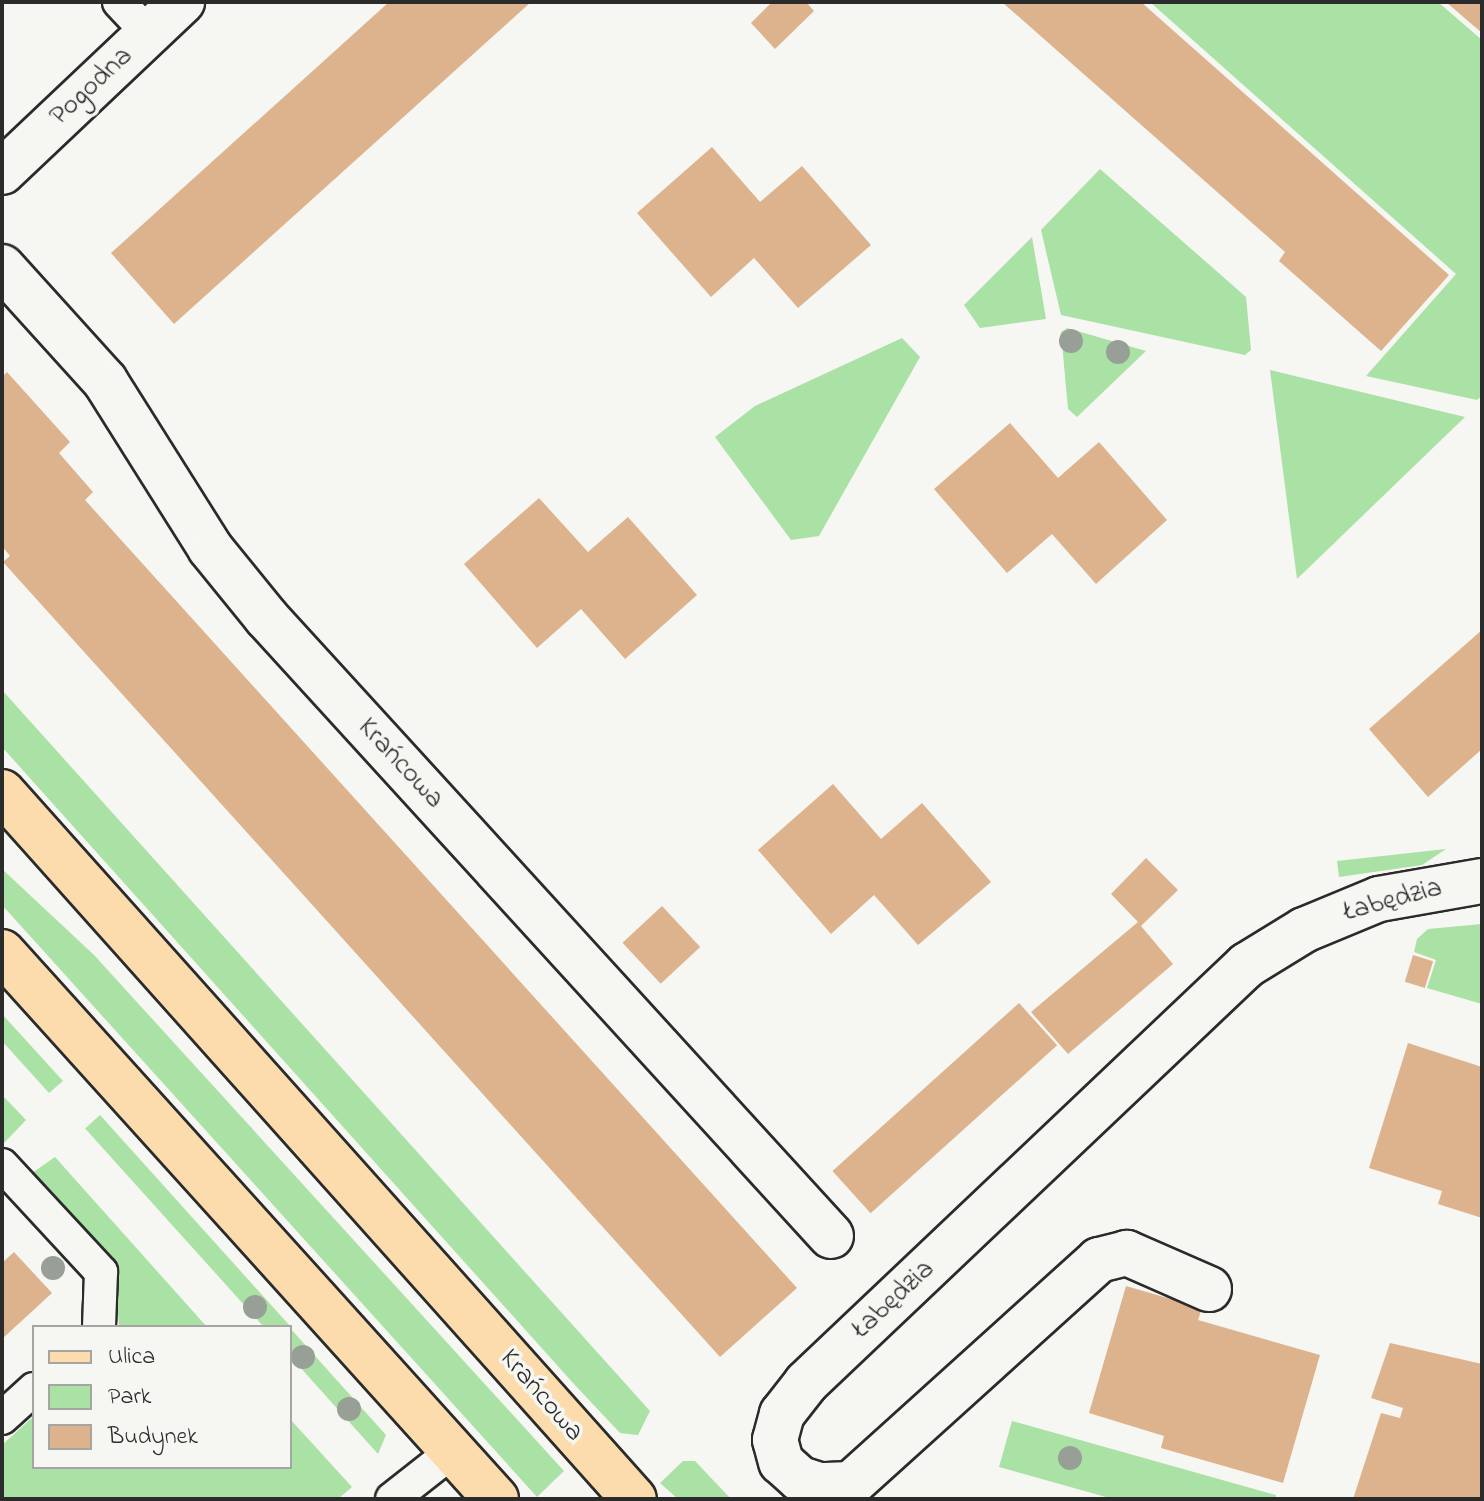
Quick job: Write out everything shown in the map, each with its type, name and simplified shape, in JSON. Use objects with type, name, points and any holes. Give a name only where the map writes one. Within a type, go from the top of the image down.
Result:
[{"type":"main road","name":"Krańcowa","points":[[2,792],[634,1499]]},
{"type":"main road","points":[[2,952],[496,1499]]},
{"type":"street","name":"Pogodna","points":[[2,172],[182,2]]},
{"type":"street","name":"Krańcowa","points":[[2,267],[105,381],[210,548],[266,617],[831,1236]]},
{"type":"street","name":"Łabędzia","points":[[1209,1289],[1127,1253],[1099,1260],[851,1484],[819,1485],[800,1479],[781,1462],[775,1440],[782,1414],[806,1383],[1247,965],[1304,930],[1379,899],[1482,881]]},
{"type":"lane","points":[[119,2],[148,33]]},
{"type":"lane","points":[[2,1165],[101,1272],[99,1325]]},
{"type":"lane","points":[[2,1418],[32,1391]]},
{"type":"lane","points":[[392,1499],[453,1451]]},
{"type":"green space","points":[[1150,2],[1438,2],[1482,40],[1482,396],[1477,400],[1366,376],[1456,274]]},
{"type":"green space","points":[[1100,169],[1246,297],[1251,350],[1245,355],[1061,315],[1041,230]]},
{"type":"green space","points":[[1032,237],[1046,319],[980,328],[964,305]]},
{"type":"green space","points":[[1067,328],[1146,351],[1077,417],[1068,409],[1061,332]]},
{"type":"green space","points":[[902,338],[920,357],[819,536],[791,540],[715,437],[755,406]]},
{"type":"green space","points":[[1270,370],[1465,417],[1297,579]]},
{"type":"green space","points":[[2,690],[650,1411],[638,1435],[620,1433],[573,1383],[2,747]]},
{"type":"green space","points":[[1446,849],[1422,865],[1339,877],[1337,861]]},
{"type":"green space","points":[[2,869],[94,955],[564,1471],[537,1497],[2,905]]},
{"type":"green space","points":[[1482,924],[1482,1004],[1427,988],[1436,960],[1414,952],[1417,939],[1428,929]]},
{"type":"green space","points":[[2,1014],[63,1081],[49,1093],[2,1041]]},
{"type":"green space","points":[[2,1095],[26,1120],[2,1145]]},
{"type":"green space","points":[[100,1115],[289,1325],[262,1325],[85,1128]]},
{"type":"green space","points":[[55,1157],[205,1325],[119,1325],[115,1270],[25,1178]]},
{"type":"green space","points":[[292,1330],[386,1435],[378,1454],[292,1358]]},
{"type":"green space","points":[[32,1418],[32,1469],[292,1469],[292,1421],[352,1487],[338,1499],[2,1499],[2,1445]]},
{"type":"green space","points":[[1012,1421],[1276,1495],[1275,1499],[1113,1499],[999,1467]]},
{"type":"green space","points":[[683,1461],[695,1461],[731,1499],[678,1499],[660,1483]]},
{"type":"building","points":[[389,2],[531,2],[174,324],[111,253]]},
{"type":"building","points":[[772,2],[806,2],[814,11],[775,49],[751,23]]},
{"type":"building","points":[[1002,2],[1141,2],[1449,275],[1381,351],[1279,261],[1285,252]]},
{"type":"building","points":[[1446,2],[1482,2],[1482,33]]},
{"type":"building","points":[[712,147],[760,202],[802,166],[871,245],[798,308],[754,258],[711,297],[637,213]]},
{"type":"building","points":[[7,372],[70,442],[59,453],[93,492],[85,500],[797,1288],[720,1357],[3,562],[10,556],[2,546],[2,377]]},
{"type":"building","points":[[1010,423],[1058,478],[1099,442],[1167,520],[1096,584],[1052,534],[1007,573],[934,489]]},
{"type":"building","points":[[539,498],[588,552],[628,517],[697,595],[625,659],[581,609],[537,648],[464,564]]},
{"type":"building","points":[[1482,630],[1482,749],[1428,797],[1369,729]]},
{"type":"building","points":[[833,784],[881,839],[922,803],[991,882],[918,945],[874,895],[831,934],[758,850]]},
{"type":"building","points":[[1146,858],[1178,890],[1141,926],[1173,964],[1068,1054],[1031,1012],[1138,922],[1111,894]]},
{"type":"building","points":[[662,906],[700,947],[661,984],[623,943]]},
{"type":"building","points":[[1413,955],[1433,961],[1425,988],[1405,982]]},
{"type":"building","points":[[1019,1003],[1057,1045],[871,1213],[832,1171]]},
{"type":"building","points":[[1408,1043],[1482,1067],[1482,1218],[1438,1204],[1442,1191],[1369,1168]]},
{"type":"building","points":[[14,1252],[52,1293],[2,1339],[2,1263]]},
{"type":"building","points":[[1126,1286],[1202,1308],[1198,1320],[1320,1355],[1283,1483],[1161,1448],[1164,1436],[1089,1413]]},
{"type":"building","points":[[1390,1343],[1482,1364],[1482,1499],[1353,1499],[1381,1413],[1400,1418],[1403,1408],[1371,1398]]}]
